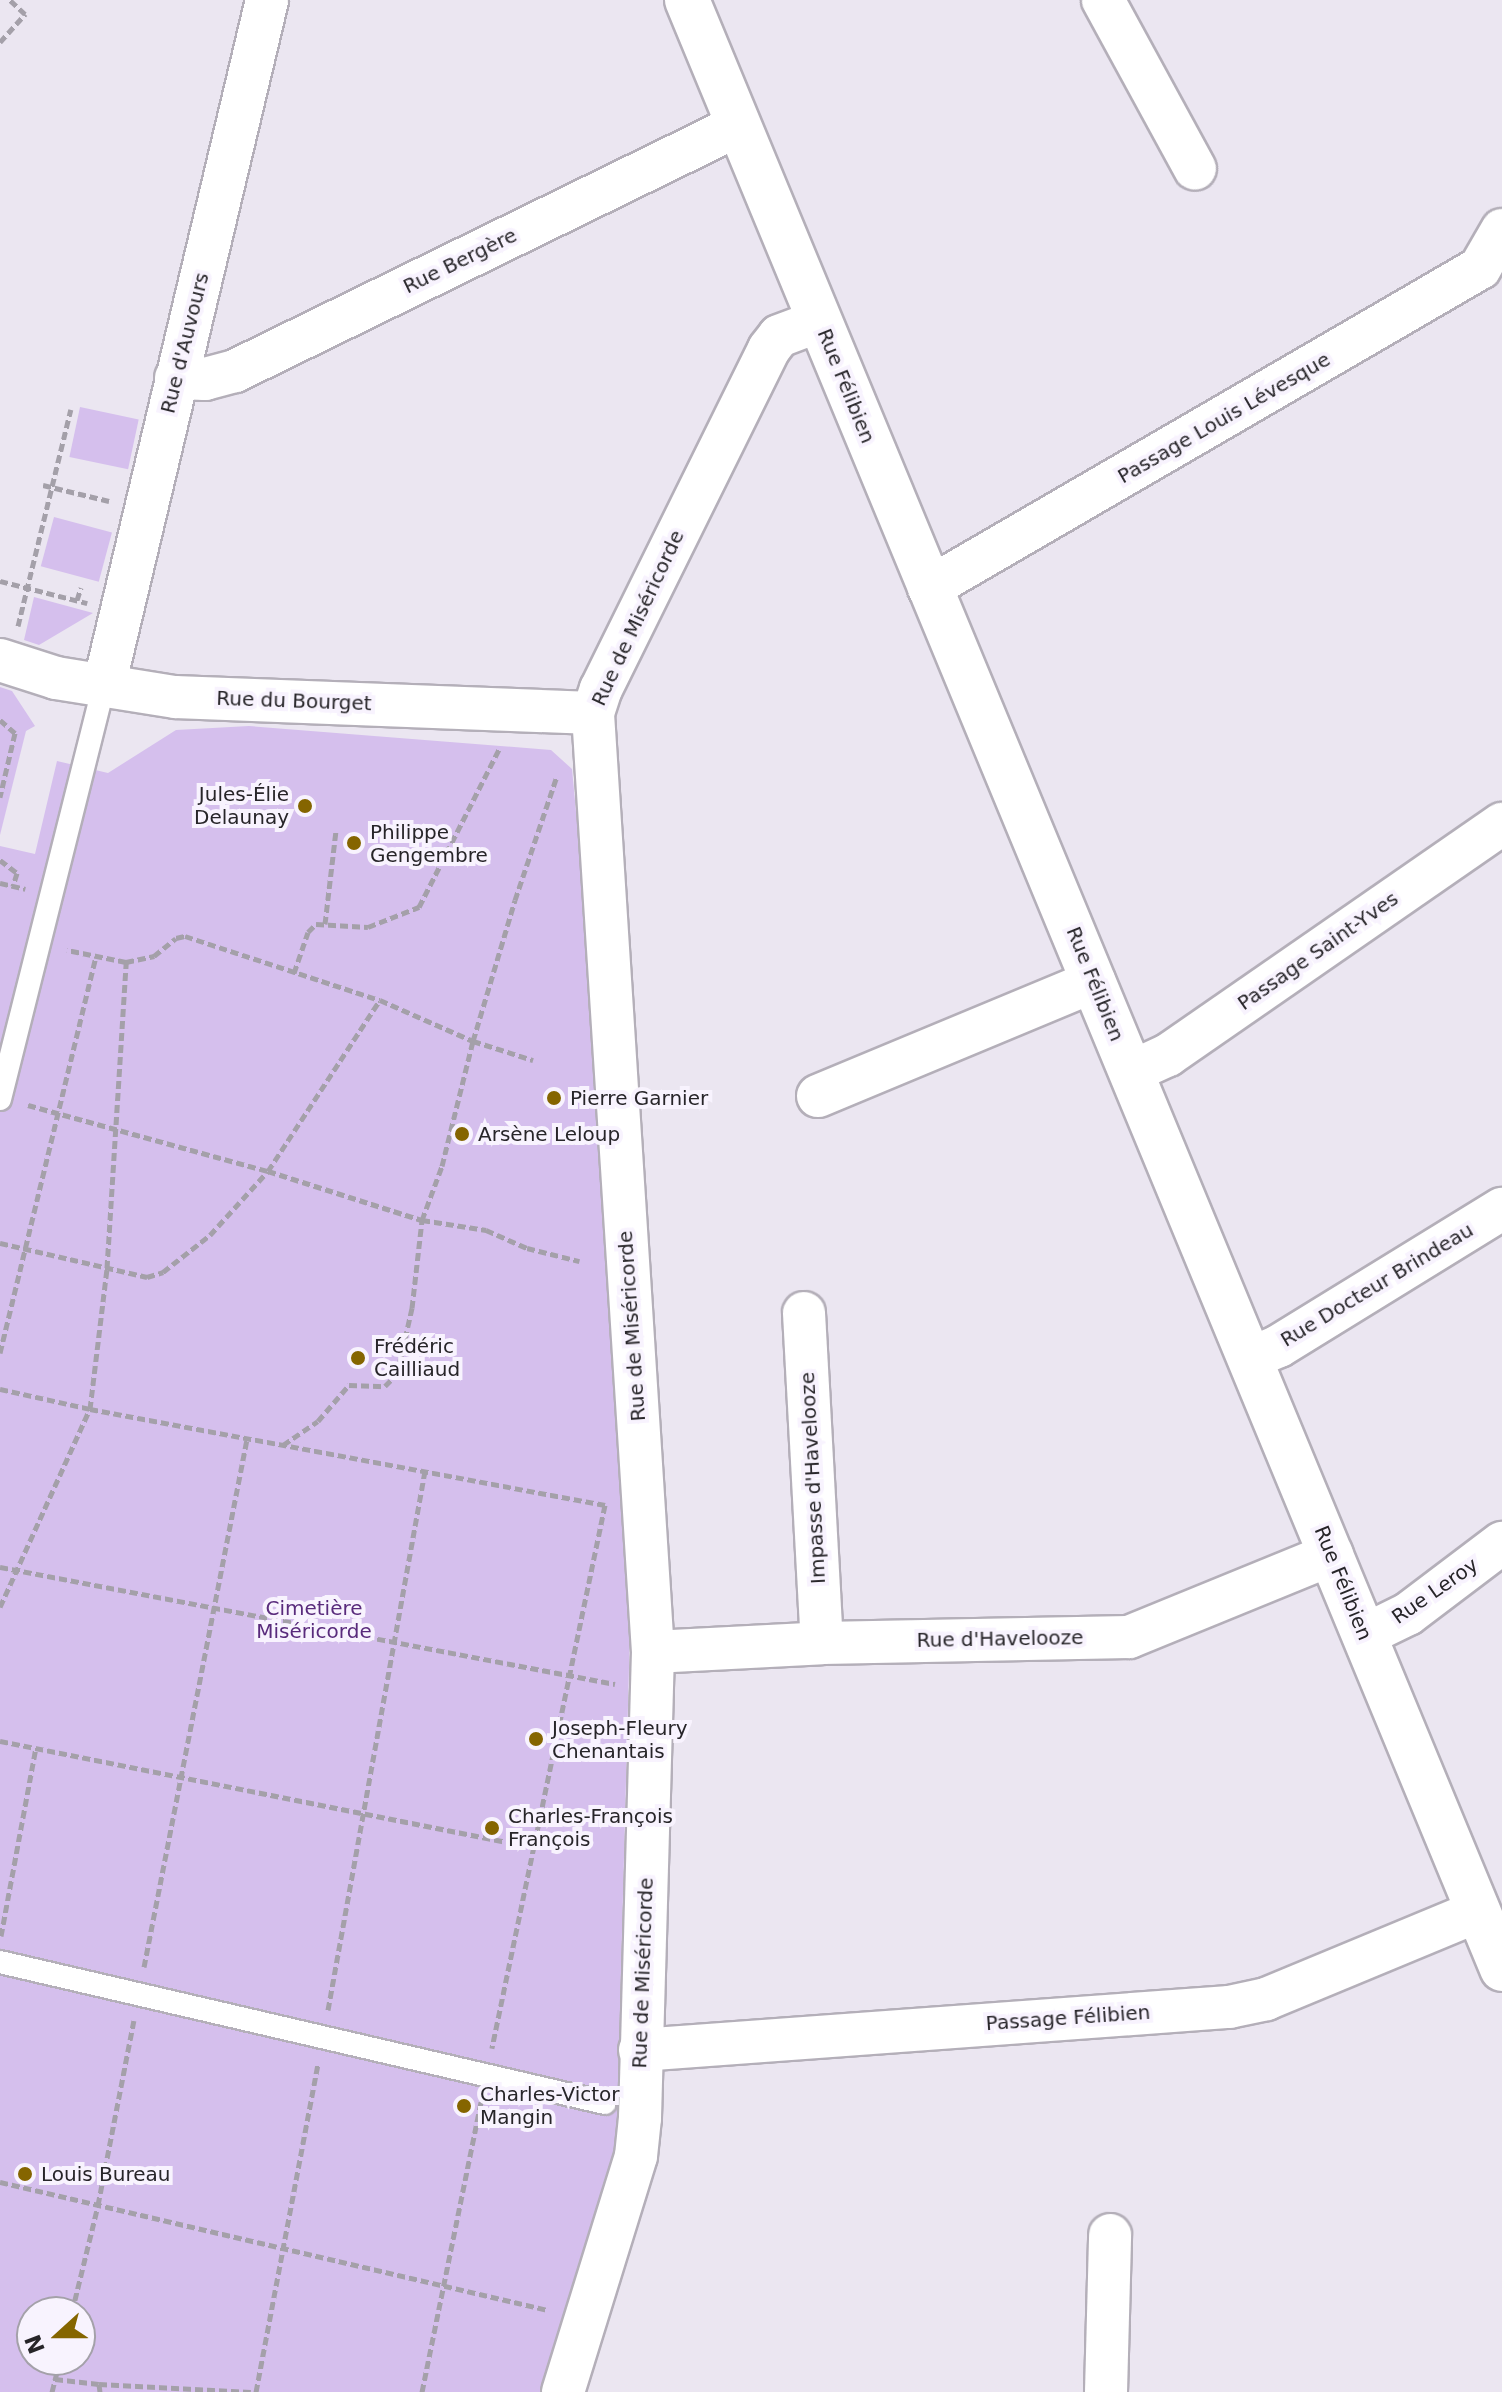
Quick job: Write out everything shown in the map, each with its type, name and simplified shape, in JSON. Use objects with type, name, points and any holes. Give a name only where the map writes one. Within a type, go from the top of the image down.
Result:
[{"type":"street","name":"Rue d'Auvours","points":[[104,686],[267,0]]},
{"type":"street","name":"Rue Félibien","points":[[687,0],[1502,1969]]},
{"type":"street","points":[[1103,0],[1195,169]]},
{"type":"street","name":"Rue Bergère","points":[[176,378],[205,379],[235,371],[739,125]]},
{"type":"street","name":"Passage Louis Lévesque","points":[[929,588],[1480,268],[1502,230]]},
{"type":"street","name":"Rue de Miséricorde","points":[[563,2392],[636,2156],[640,2117],[653,1652],[594,728],[601,689],[769,349],[779,336],[819,321]]},
{"type":"street","name":"Rue du Bourget","points":[[8,646],[56,678],[175,697],[594,728]]},
{"type":"street","name":"Passage Saint-Yves","points":[[1131,1072],[1168,1055],[1502,824]]},
{"type":"street","points":[[818,1096],[1094,981]]},
{"type":"street","name":"Rue Docteur Brindeau","points":[[1251,1358],[1279,1346],[1502,1209]]},
{"type":"street","name":"Impasse d'Havelooze","points":[[804,1313],[822,1643]]},
{"type":"street","name":"Rue Leroy","points":[[1365,1635],[1408,1614],[1502,1543]]},
{"type":"street","name":"Rue d'Havelooze","points":[[653,1652],[822,1643],[1129,1637],[1332,1554]]},
{"type":"street","name":"Passage Félibien","points":[[640,2050],[1229,2007],[1266,1999],[1478,1911]]},
{"type":"street","points":[[1106,2392],[1110,2235]]},
{"type":"lane","points":[[0,1099],[104,686]]},
{"type":"lane","points":[[0,1962],[605,2103]]},
{"type":"path","points":[[0,42],[25,14],[10,0]]},
{"type":"path","points":[[8,646],[27,588],[71,409]]},
{"type":"path","points":[[43,485],[119,503]]},
{"type":"path","points":[[0,581],[88,603]]},
{"type":"path","points":[[77,600],[81,588]]},
{"type":"path","points":[[0,720],[15,733],[0,797]]},
{"type":"path","points":[[282,1446],[318,1421],[349,1385],[385,1386],[394,1381],[412,1308],[422,1220],[442,1166],[473,1041],[515,900],[567,747],[594,728]]},
{"type":"path","points":[[294,973],[308,932],[316,924],[368,927],[419,907],[500,747]]},
{"type":"path","points":[[325,924],[336,831]]},
{"type":"path","points":[[0,860],[17,873],[13,886]]},
{"type":"path","points":[[37,944],[126,962],[154,956],[176,938],[185,936],[380,1000],[473,1041],[533,1060]]},
{"type":"path","points":[[0,1353],[96,956]]},
{"type":"path","points":[[0,1607],[90,1409],[107,1268],[126,962]]},
{"type":"path","points":[[0,1243],[147,1277],[163,1272],[210,1235],[268,1171],[380,1000]]},
{"type":"path","points":[[0,1099],[58,1112],[268,1171],[422,1220],[486,1230],[527,1248],[579,1261]]},
{"type":"path","points":[[0,1389],[282,1446],[605,1505],[422,2392]]},
{"type":"path","points":[[76,2296],[98,2205],[247,1439]]},
{"type":"path","points":[[55,2379],[253,2392],[323,2037],[391,1641],[425,1471]]},
{"type":"path","points":[[0,1567],[621,1686]]},
{"type":"path","points":[[0,1741],[532,1847]]},
{"type":"path","points":[[0,1941],[36,1748]]},
{"type":"path","points":[[0,2182],[558,2312]]},
{"type":"path","points":[[52,2392],[56,2376]]},
{"type":"path","points":[[99,2384],[100,2392]]},
{"type":"green space","points":[[80,407],[139,419],[128,469],[69,457]]},
{"type":"green space","points":[[54,517],[112,533],[99,582],[41,566]]},
{"type":"green space","points":[[34,597],[93,613],[39,645],[24,640]]},
{"type":"green space","points":[[0,687],[12,691],[35,726],[26,731],[0,835]]},
{"type":"green space","name":"Cimetière Miséricorde","points":[[249,726],[551,750],[572,769],[600,1066],[613,1268],[611,1345],[630,1629],[616,2160],[544,2392],[0,2392],[0,846],[35,854],[57,761],[108,773],[176,730]]},
{"type":"place","name":"Jules-Élie Delaunay","points":[[305,806]]},
{"type":"place","name":"Philippe Gengembre","points":[[354,843]]},
{"type":"place","name":"Pierre Garnier","points":[[554,1098]]},
{"type":"place","name":"Arsène Leloup","points":[[462,1134]]},
{"type":"place","name":"Frédéric Cailliaud","points":[[358,1358]]},
{"type":"place","name":"Joseph-Fleury Chenantais","points":[[536,1739]]},
{"type":"place","name":"Charles-François François","points":[[492,1828]]},
{"type":"place","name":"Charles-Victor Mangin","points":[[464,2106]]},
{"type":"place","name":"Louis Bureau","points":[[25,2174]]}]
